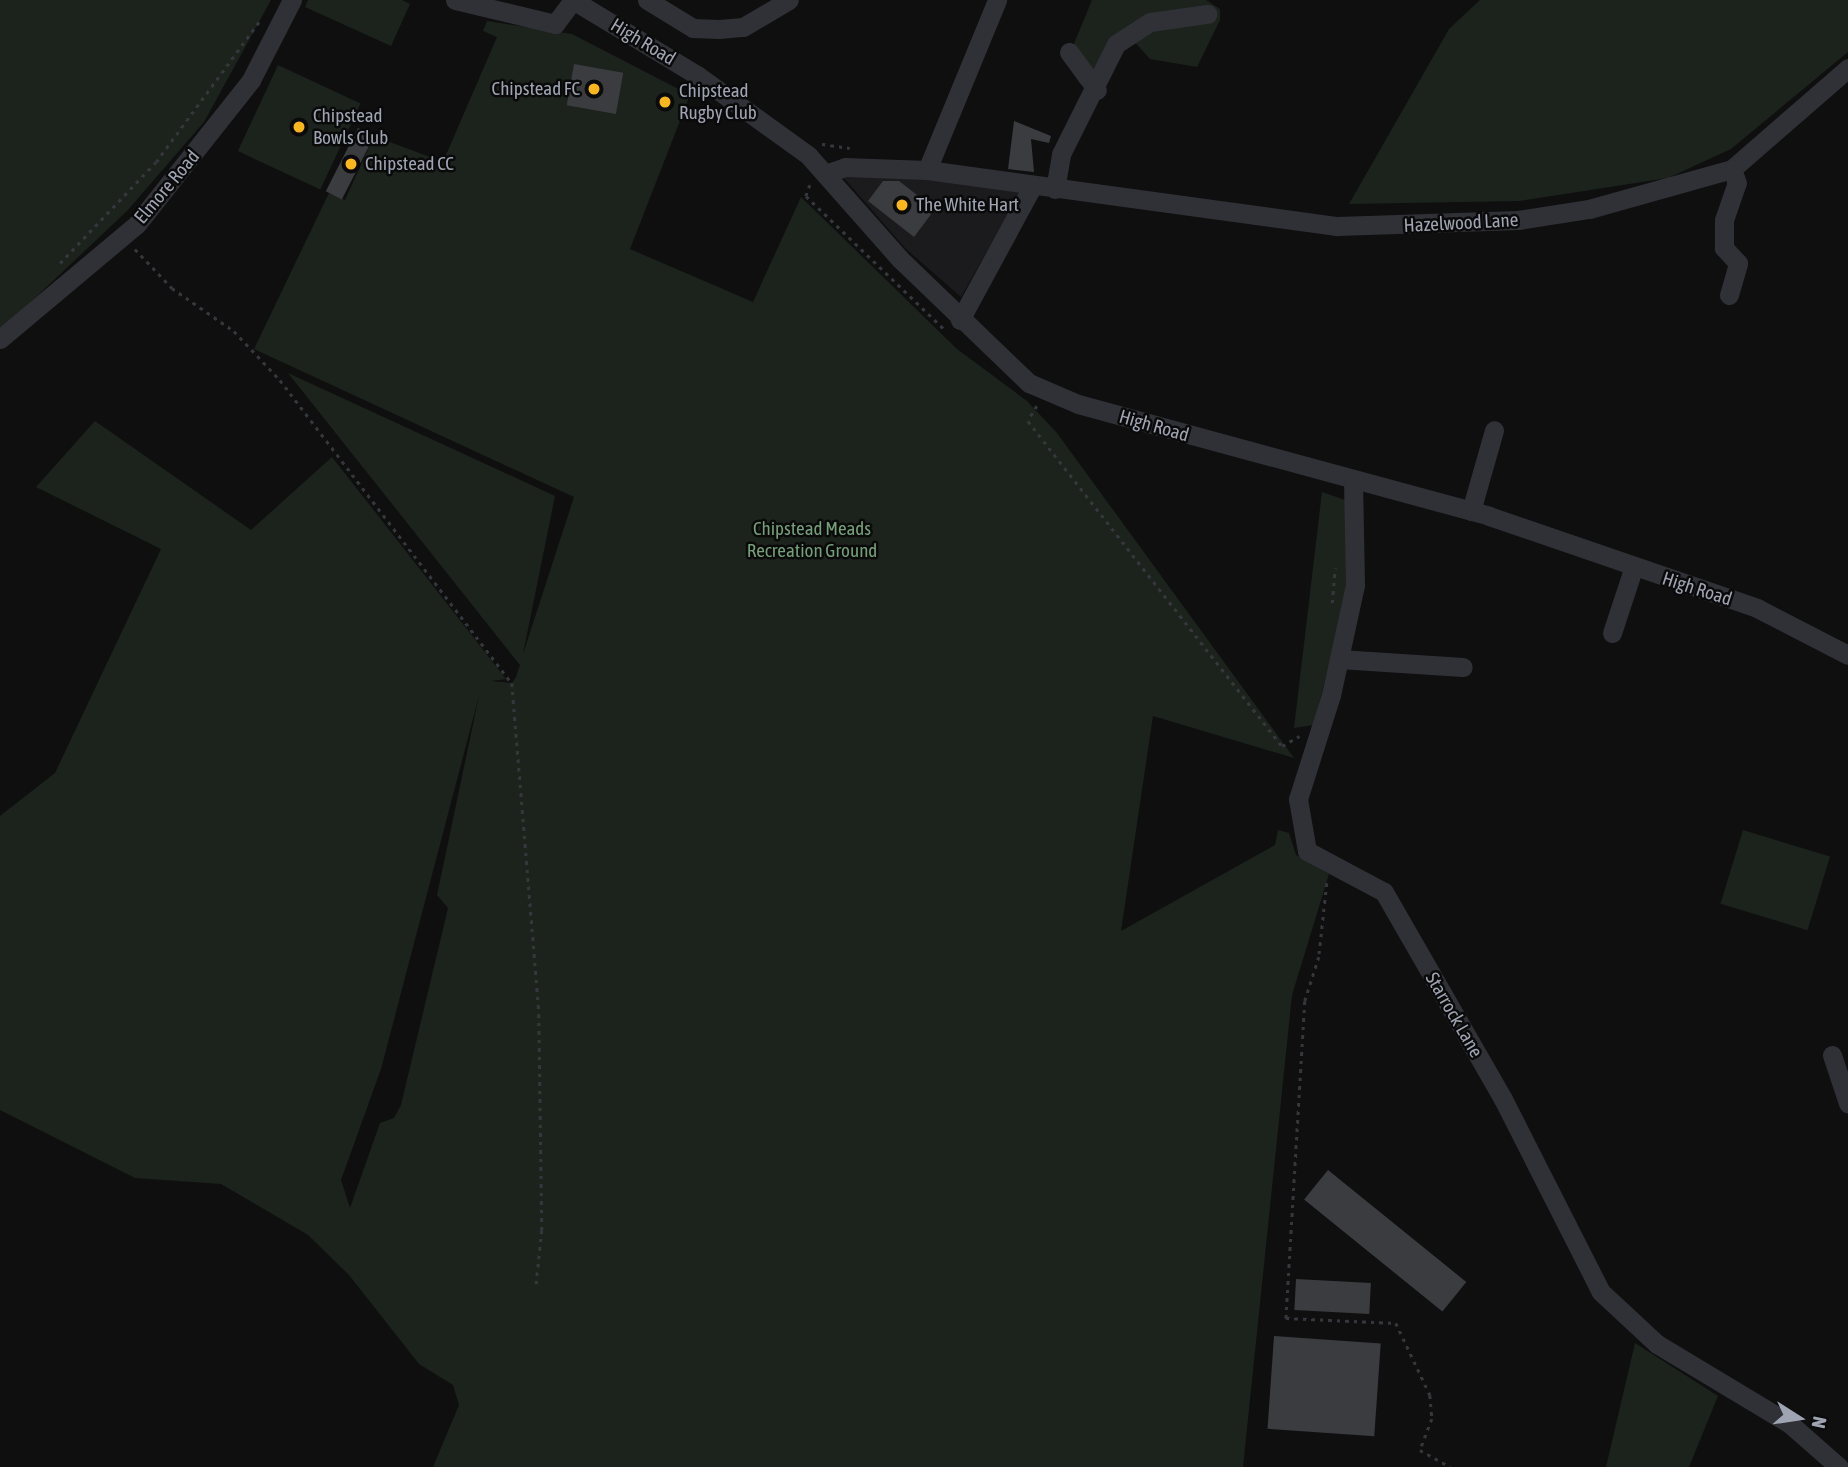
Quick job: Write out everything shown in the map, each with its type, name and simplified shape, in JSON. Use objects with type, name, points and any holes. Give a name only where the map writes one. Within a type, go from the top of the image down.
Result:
[{"type":"street","name":"Elmore Road","points":[[0,339],[123,236],[217,128],[281,24],[292,0]]},
{"type":"street","points":[[455,0],[555,24],[573,0]]},
{"type":"street","name":"High Road","points":[[573,0],[697,75],[819,178],[956,328],[1021,376],[1054,395],[1471,511],[1633,569],[1757,608],[1848,655]]},
{"type":"street","points":[[647,0],[693,28],[719,29],[743,27],[789,0]]},
{"type":"street","points":[[928,170],[997,0]]},
{"type":"street","points":[[1055,189],[1060,154],[1097,90],[1107,58],[1138,28],[1208,14]]},
{"type":"street","points":[[1069,52],[1097,90]]},
{"type":"street","name":"Hazelwood Lane","points":[[819,178],[845,167],[928,170],[1337,226],[1445,227],[1589,209],[1732,169],[1848,68]]},
{"type":"street","points":[[1729,295],[1738,263],[1724,248],[1724,220],[1737,183],[1732,169]]},
{"type":"street","points":[[956,328],[1033,185]]},
{"type":"street","points":[[1471,511],[1494,430]]},
{"type":"street","name":"Starrock Lane","points":[[1353,480],[1358,551],[1339,659],[1298,799],[1303,842],[1329,863],[1384,892],[1503,1099],[1601,1292],[1657,1344],[1790,1424],[1839,1467]]},
{"type":"street","points":[[1612,633],[1633,569]]},
{"type":"street","points":[[1339,659],[1463,667]]},
{"type":"street","points":[[1832,1055],[1848,1103]]},
{"type":"path","points":[[54,271],[156,162],[258,19],[281,24]]},
{"type":"path","points":[[819,178],[806,195],[956,328]]},
{"type":"path","points":[[123,236],[162,280],[234,331],[280,380],[512,683],[539,1014],[542,1230],[536,1287]]},
{"type":"path","points":[[1028,395],[1039,404],[1046,404]]},
{"type":"path","points":[[1039,404],[1028,421],[1282,746],[1307,732],[1317,736]]},
{"type":"path","points":[[1329,863],[1301,1041],[1292,1137],[1300,1158],[1286,1318],[1396,1322],[1430,1395],[1432,1419],[1420,1450],[1451,1467]]},
{"type":"shaded area","points":[[889,173],[1022,189],[961,297],[906,249],[843,177]]},
{"type":"green space","points":[[0,0],[271,0],[204,122],[127,211],[0,331]]},
{"type":"green space","points":[[308,0],[402,0],[410,4],[391,46],[305,7]]},
{"type":"green space","points":[[1092,0],[1206,0],[1220,9],[1220,20],[1197,67],[1150,59],[1131,38],[1081,85],[1066,63]]},
{"type":"green space","points":[[1480,0],[1848,0],[1848,52],[1731,149],[1668,178],[1519,201],[1349,204],[1449,29]]},
{"type":"green space","name":"Chipstead Meads Recreation Ground","points":[[487,21],[572,34],[690,95],[630,249],[753,302],[801,197],[957,349],[1027,401],[1057,433],[1294,758],[1153,716],[1121,931],[1275,845],[1278,830],[1289,833],[1296,855],[1329,874],[1292,995],[1243,1467],[433,1467],[459,1405],[453,1385],[419,1364],[349,1275],[308,1235],[221,1184],[135,1178],[0,1110],[0,816],[55,773],[161,549],[36,487],[95,421],[251,530],[332,457],[506,679],[491,681],[512,683],[516,677],[520,665],[288,373],[555,496],[523,654],[574,497],[254,349],[329,193],[345,200],[374,136],[443,162],[497,37],[483,31]],"holes":[[[479,696],[437,895],[448,908],[401,1105],[394,1118],[380,1123],[350,1208],[341,1180],[381,1069]]]},
{"type":"green space","name":"Chipstead Bowls Club","points":[[278,65],[360,103],[320,190],[238,151]]},
{"type":"green space","points":[[1322,492],[1348,501],[1349,584],[1314,725],[1294,728]]},
{"type":"green space","points":[[1743,830],[1830,857],[1808,930],[1720,904]]},
{"type":"green space","points":[[1635,1343],[1718,1396],[1689,1467],[1606,1467]]},
{"type":"building","name":"Chipstead FC","points":[[574,64],[623,73],[616,114],[567,105]]},
{"type":"building","points":[[1014,121],[1051,136],[1049,143],[1031,139],[1034,172],[1008,169]]},
{"type":"building","name":"Chipstead CC","points":[[358,128],[374,136],[342,199],[326,191]]},
{"type":"building","name":"The White Hart","points":[[883,181],[899,181],[935,209],[914,237],[868,201]]},
{"type":"building","points":[[1328,1170],[1466,1282],[1442,1312],[1304,1200]]},
{"type":"building","points":[[1296,1279],[1371,1283],[1369,1314],[1294,1310]]},
{"type":"building","points":[[1274,1336],[1381,1343],[1374,1436],[1268,1429]]},
{"type":"place","name":"Chipstead FC","points":[[594,89]]},
{"type":"place","name":"Chipstead Rugby Club","points":[[665,102]]},
{"type":"place","name":"Chipstead Bowls Club","points":[[299,127]]},
{"type":"place","name":"Chipstead CC","points":[[351,164]]},
{"type":"place","name":"The White Hart","points":[[902,205]]}]
